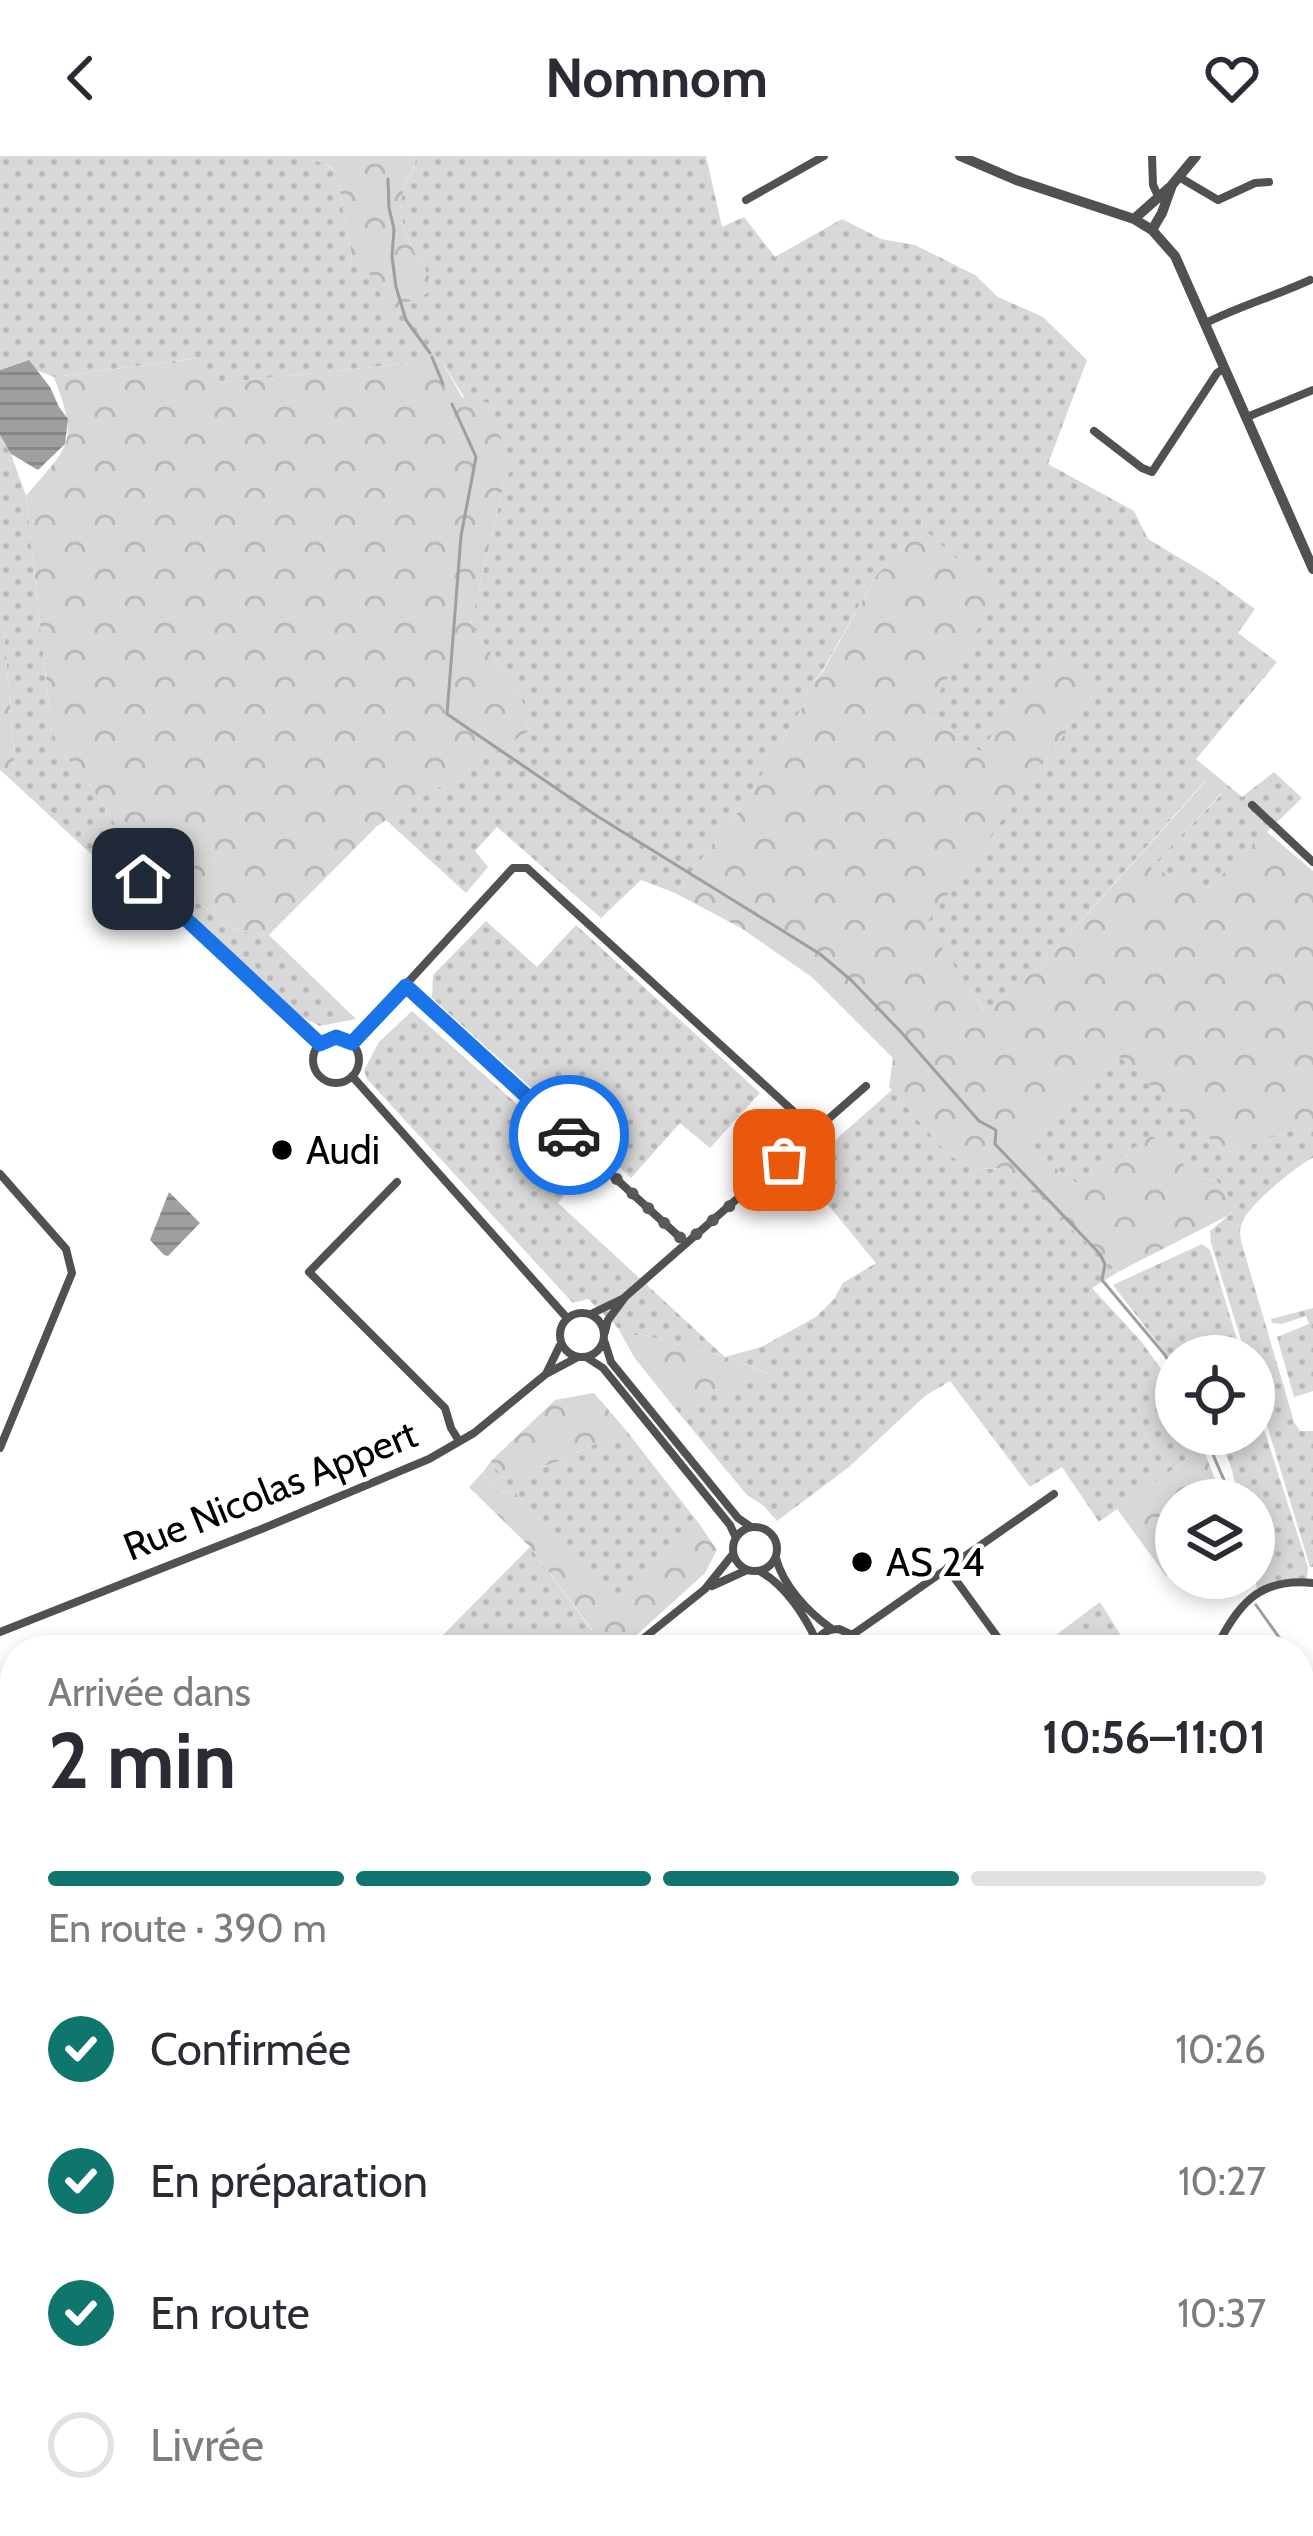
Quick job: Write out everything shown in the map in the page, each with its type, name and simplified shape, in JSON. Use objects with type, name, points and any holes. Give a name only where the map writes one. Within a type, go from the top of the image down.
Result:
[{"type":"street","points":[[746,200],[824,156]]},
{"type":"street","points":[[960,156],[1134,219],[1152,230],[1175,256],[1313,569]]},
{"type":"street","points":[[1151,156],[1157,196]]},
{"type":"street","points":[[1134,219],[1196,156]]},
{"type":"street","points":[[1152,230],[1176,181]]},
{"type":"street","points":[[1176,181],[1218,200],[1255,183],[1270,182]]},
{"type":"street","points":[[1206,323],[1310,280]]},
{"type":"street","points":[[1094,431],[1153,472],[1217,373],[1226,368]]},
{"type":"street","points":[[1247,416],[1313,390]]},
{"type":"street","points":[[1252,805],[1313,862]]},
{"type":"street","points":[[352,1043],[513,868],[527,868],[816,1132]]},
{"type":"street","points":[[143,879],[320,1044]]},
{"type":"street","points":[[406,986],[686,1243]]},
{"type":"street","points":[[336,1037],[352,1043],[359,1063],[352,1076],[341,1082],[322,1078],[314,1062],[320,1044],[336,1037]]},
{"type":"street","points":[[352,1076],[568,1318]]},
{"type":"street","points":[[545,1374],[598,1351],[608,1320],[625,1297],[866,1086]]},
{"type":"street","points":[[0,1174],[71,1259],[71,1281],[0,1448]]},
{"type":"street","points":[[397,1182],[309,1272],[445,1408],[459,1441]]},
{"type":"street","points":[[591,1314],[625,1297]]},
{"type":"street","points":[[648,1635],[705,1589],[733,1554],[736,1538],[603,1368],[565,1350],[560,1330],[568,1318],[583,1312],[598,1319],[611,1362],[738,1518],[774,1536],[785,1580],[817,1618],[851,1635]]},
{"type":"street","points":[[545,1374],[561,1344]]},
{"type":"street","name":"Rue Nicolas Appert","points":[[0,1632],[429,1459],[508,1406],[545,1374]]},
{"type":"street","points":[[853,1635],[1054,1494]]},
{"type":"street","points":[[736,1538],[751,1527]]},
{"type":"street","points":[[733,1554],[748,1570],[768,1568],[776,1558]]},
{"type":"street","points":[[947,1568],[996,1635]]},
{"type":"street","points":[[705,1589],[748,1570]]},
{"type":"street","points":[[760,1571],[778,1585],[809,1624],[812,1635]]},
{"type":"street","points":[[1223,1635],[1237,1610],[1256,1594],[1276,1585],[1313,1583]]},
{"type":"street","points":[[822,1635],[832,1629]]},
{"type":"green space","points":[[0,156],[310,159],[337,173],[352,258],[436,289],[402,218],[403,191],[416,156],[706,156],[722,227],[744,217],[775,257],[842,219],[881,239],[915,245],[975,275],[998,297],[1043,317],[1087,360],[1048,464],[1134,511],[1148,539],[1255,609],[1238,633],[1277,662],[1196,759],[1242,797],[1274,772],[1302,798],[1209,888],[1149,868],[1221,795],[1205,781],[1040,967],[985,1012],[925,924],[1095,692],[980,752],[924,714],[940,546],[922,527],[876,576],[743,806],[675,893],[641,880],[601,918],[497,827],[475,851],[488,867],[466,893],[386,820],[529,731],[522,701],[471,623],[510,471],[441,360],[218,383],[197,358],[54,377],[36,370],[28,360],[0,370]]},
{"type":"green space","points":[[300,156],[416,156],[403,192],[402,218],[436,289],[389,311],[367,269],[352,258],[337,173]]},
{"type":"green space","points":[[198,358],[218,383],[441,360],[462,397],[489,403],[510,471],[471,623],[522,701],[529,731],[377,826],[269,935],[235,930],[137,858],[89,783],[53,742],[26,496],[66,442],[66,417],[54,377]]},
{"type":"green space","points":[[0,435],[26,496],[53,742],[89,783],[137,858],[118,879],[7,776],[15,767],[0,627]]},
{"type":"green space","points":[[922,527],[998,596],[925,715],[980,751],[1056,652],[1095,692],[926,924],[984,1011],[1040,967],[1206,781],[1221,794],[1150,868],[1209,888],[1266,831],[1313,871],[1313,1123],[1226,1153],[1113,1051],[1022,1144],[1078,1184],[1152,1136],[1199,1178],[1216,1180],[1237,1208],[1118,1272],[1006,1168],[974,1169],[948,1155],[889,1087],[893,1058],[813,978],[741,928],[675,893],[743,806],[876,576]]},
{"type":"green space","points":[[0,627],[4,630],[15,768],[7,776],[0,770]]},
{"type":"green space","points":[[163,877],[235,930],[269,935],[356,1019],[320,1026],[294,1013],[178,900]]},
{"type":"green space","points":[[486,921],[537,967],[576,925],[760,1093],[710,1148],[680,1123],[631,1178],[432,998],[433,975]]},
{"type":"green space","points":[[412,1011],[588,1167],[558,1203],[725,1357],[618,1328],[588,1299],[573,1303],[367,1079],[364,1070],[379,1042]]},
{"type":"green space","points":[[1114,1050],[1226,1153],[1313,1123],[1313,1158],[1264,1196],[1247,1214],[1240,1231],[1269,1335],[1239,1335],[1210,1231],[1237,1208],[1216,1180],[1199,1178],[1152,1137],[1078,1184],[1021,1144]]},
{"type":"green space","points":[[892,1090],[948,1154],[974,1169],[1006,1168],[1118,1272],[1092,1288],[1155,1361],[1155,1455],[1193,1455],[1099,1522],[1062,1467],[1030,1487],[950,1381],[925,1396],[849,1467],[777,1521],[747,1495],[673,1406],[768,1373],[725,1357],[761,1347],[816,1317],[843,1283],[876,1263],[800,1171]]},
{"type":"green space","points":[[1202,1244],[1210,1250],[1236,1335],[1155,1335],[1155,1340],[1113,1285]]},
{"type":"green space","points":[[1313,1308],[1313,1391],[1294,1397],[1277,1337],[1309,1324],[1306,1316],[1282,1324],[1271,1319]]},
{"type":"green space","points":[[618,1328],[770,1374],[673,1406],[634,1357]]},
{"type":"green space","points":[[1275,1357],[1294,1422],[1300,1431],[1313,1431],[1310,1567],[1275,1451]]},
{"type":"green space","points":[[594,1393],[625,1429],[560,1461],[503,1478],[491,1461],[555,1400]]},
{"type":"green space","points":[[625,1429],[700,1525],[610,1604],[514,1491],[497,1492],[483,1472],[491,1461],[503,1478],[560,1461]]},
{"type":"green space","points":[[1193,1455],[1206,1455],[1215,1479],[1159,1479]]},
{"type":"green space","points":[[1226,1455],[1272,1455],[1308,1567],[1307,1579],[1275,1582],[1275,1479],[1234,1479]]},
{"type":"green space","points":[[483,1472],[497,1492],[514,1491],[610,1603],[700,1525],[717,1550],[705,1573],[637,1635],[589,1635],[593,1631],[530,1547],[469,1487]]},
{"type":"green space","points":[[1155,1482],[1155,1561],[1117,1509]]},
{"type":"green space","points":[[530,1547],[593,1632],[590,1635],[443,1635]]},
{"type":"green space","points":[[1100,1602],[1121,1635],[1056,1635]]},
{"type":"shaded area","points":[[29,360],[68,419],[65,444],[38,470],[11,454],[0,435],[0,370]]},
{"type":"shaded area","points":[[169,1192],[200,1223],[168,1256],[150,1240]]},
{"type":"waterway","points":[[388,179],[396,287],[406,320],[430,353]]},
{"type":"waterway","points":[[432,357],[443,384]]},
{"type":"waterway","points":[[452,404],[476,457],[461,536],[447,714],[597,816],[820,954],[851,980],[979,1121],[996,1130],[995,1144],[1100,1254],[1105,1264],[1102,1280],[1155,1343]]},
{"type":"waterway","points":[[1214,1455],[1223,1479]]},
{"type":"waterway","points":[[1256,1605],[1277,1635]]},
{"type":"way so far","points":[[569,1135],[686,1243],[784,1160]]},
{"type":"place","name":"Audi","points":[[282,1150]]},
{"type":"place","name":"AS 24","points":[[862,1562]]},
{"type":"route","points":[[143,879],[320,1044],[336,1037],[352,1043],[406,986],[569,1135]]}]
